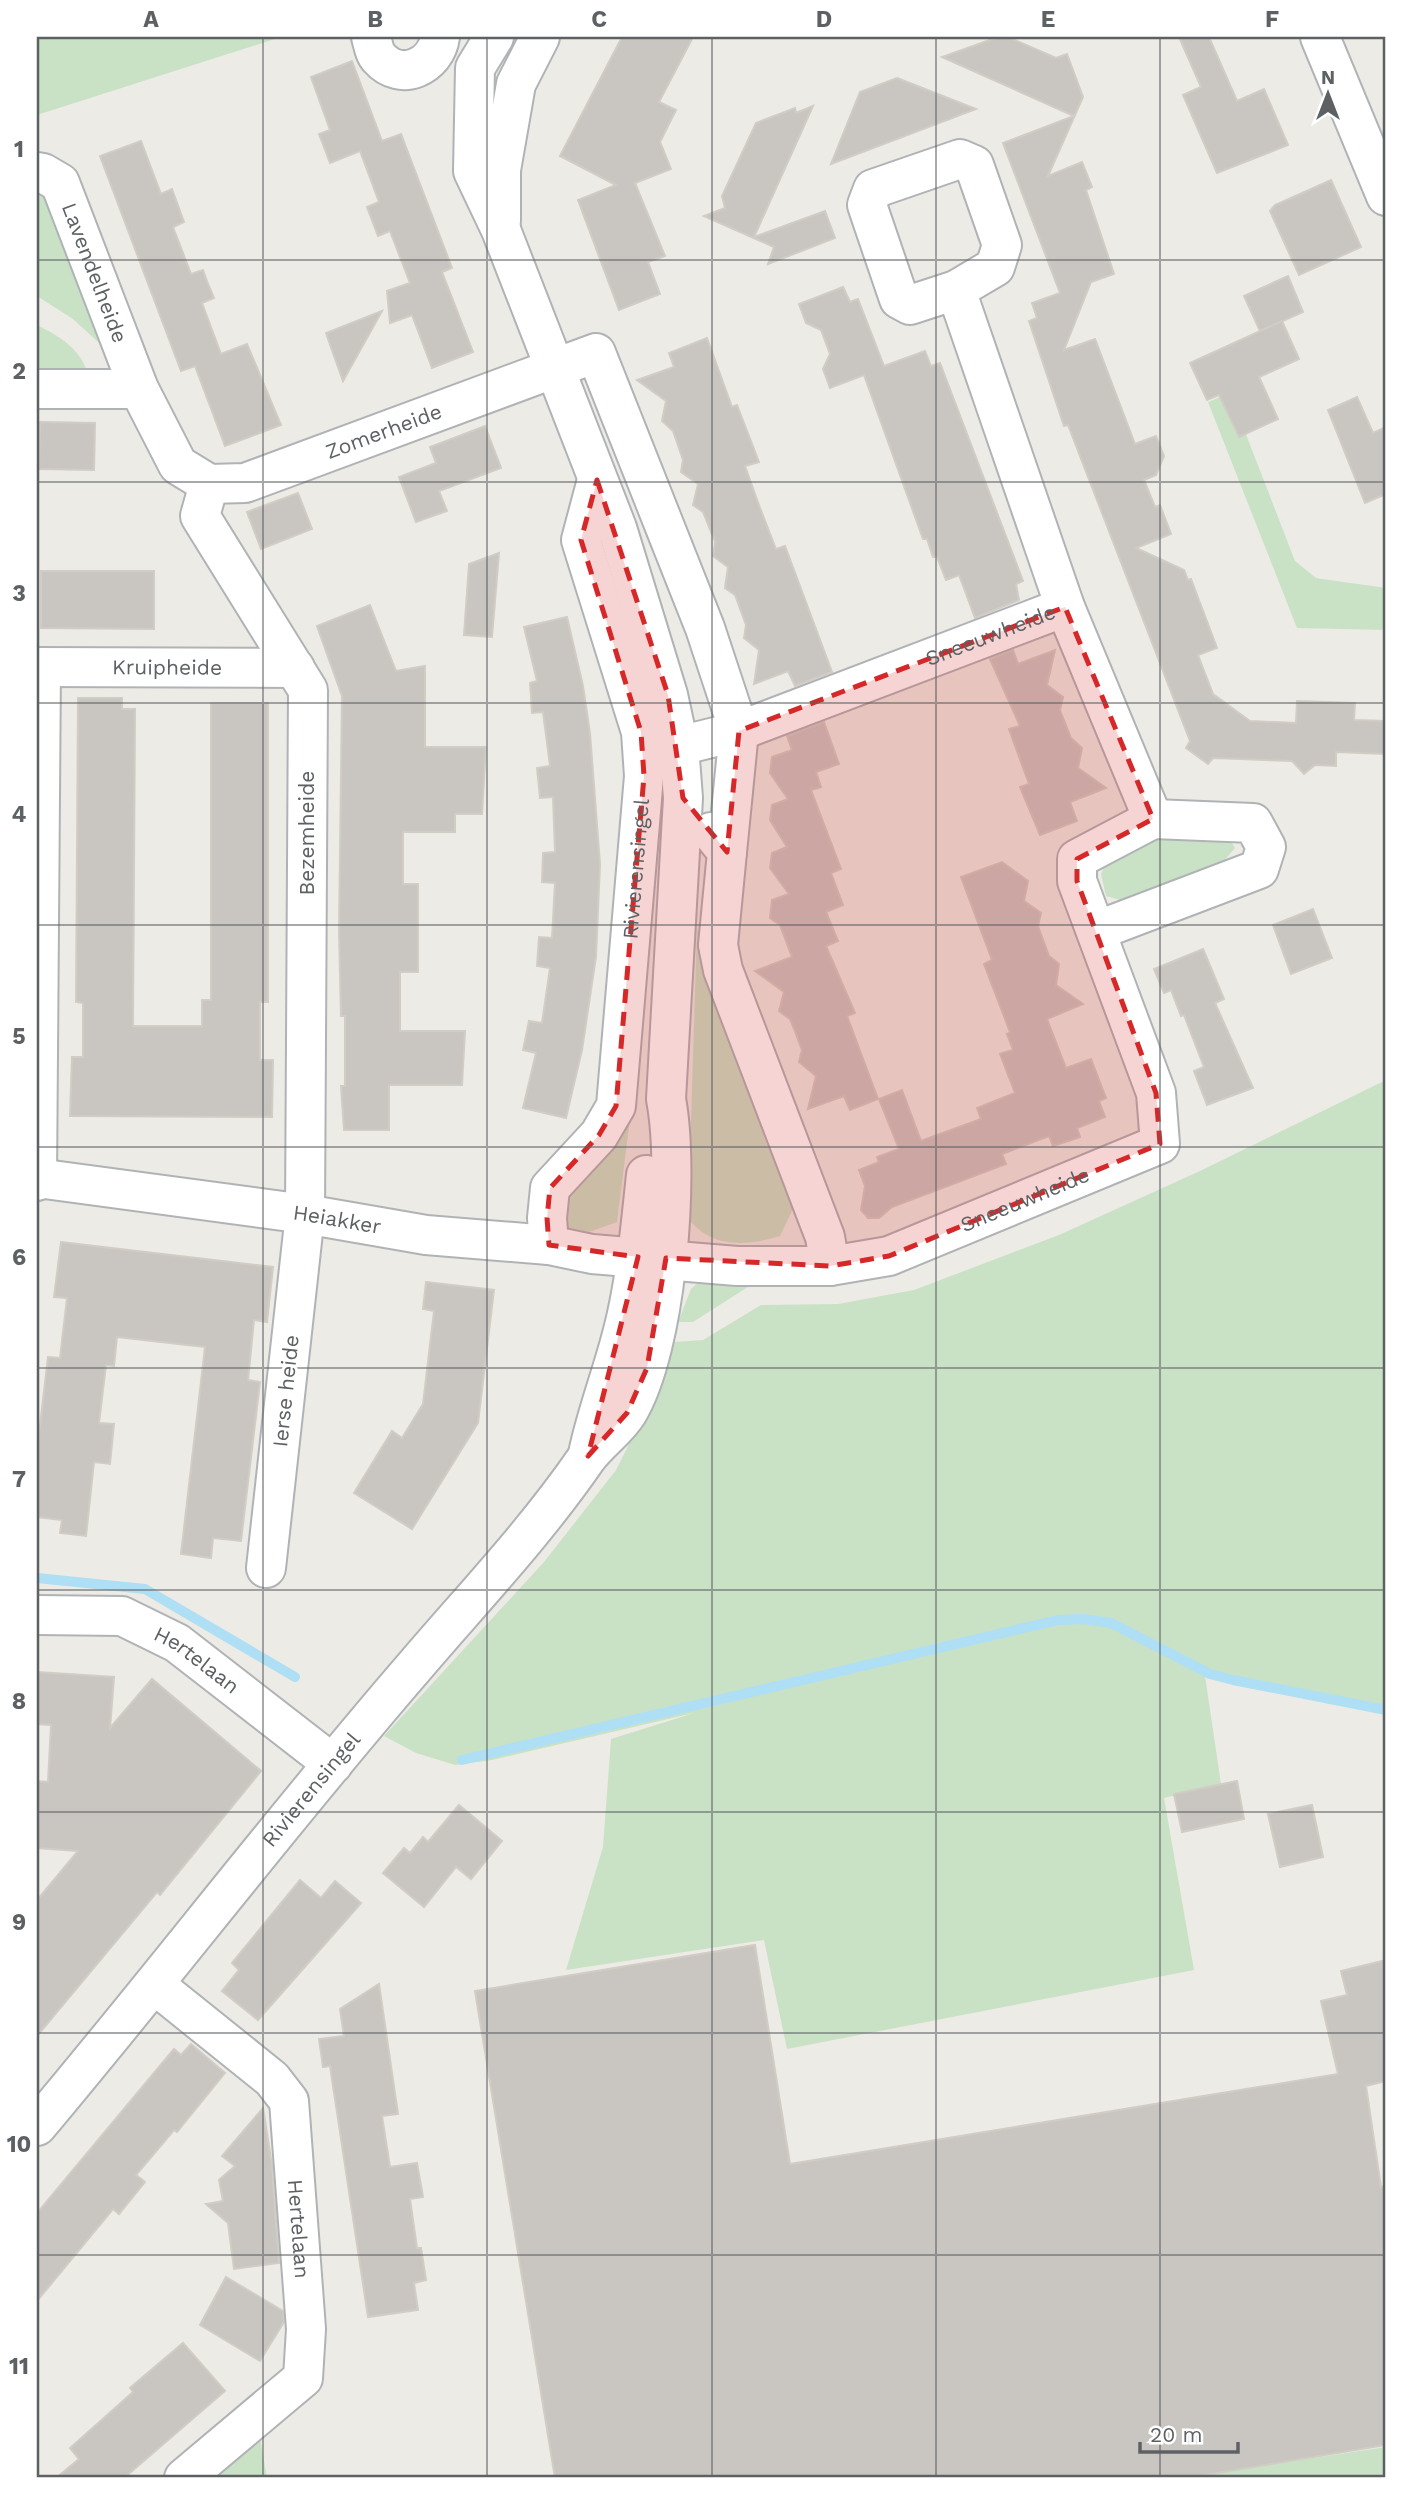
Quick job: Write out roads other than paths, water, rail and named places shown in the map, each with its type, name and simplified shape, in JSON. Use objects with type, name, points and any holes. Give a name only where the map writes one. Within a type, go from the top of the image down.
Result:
[{"type":"street","points":[[371,37],[377,57],[398,70],[421,68],[439,44],[485,53],[516,84]]},
{"type":"street","name":"Rivierensingel","points":[[501,230],[501,170],[516,84],[540,37]]},
{"type":"street","points":[[1320,37],[1386,196]]},
{"type":"street","name":"Rivierensingel","points":[[37,2126],[333,1764],[481,1593],[588,1456],[627,1413],[647,1368],[659,1324],[652,1258],[672,1132],[666,1100],[683,797],[679,746],[668,695],[617,528],[501,230],[473,172],[485,53]]},
{"type":"street","name":"Lavendelheide","points":[[37,172],[60,183],[139,389],[178,465],[209,484]]},
{"type":"street","name":"Sneeuwheide","points":[[652,1258],[737,1266],[830,1266],[889,1256],[1160,1144],[1156,1093],[1077,881],[1077,859],[1153,819],[1065,607],[956,290]]},
{"type":"street","points":[[554,368],[596,353],[705,628],[739,730],[718,945],[723,970],[825,1237],[830,1266]]},
{"type":"street","name":"Zomerheide","points":[[209,484],[245,483],[554,368]]},
{"type":"street","points":[[37,389],[139,389]]},
{"type":"street","name":"Rivierensingel","points":[[549,1245],[547,1218],[550,1188],[599,1135],[616,1106],[644,776],[641,732],[581,540],[597,480]]},
{"type":"street","name":"Bezemheide","points":[[209,484],[200,516],[308,690],[305,1214]]},
{"type":"street","name":"Sneeuwheide","points":[[679,746],[739,730],[1065,607]]},
{"type":"street","points":[[668,695],[705,628]]},
{"type":"street","points":[[37,1179],[39,667]]},
{"type":"street","name":"Kruipheide","points":[[39,667],[295,668]]},
{"type":"street","name":"Rivierensingel","points":[[683,797],[727,852]]},
{"type":"street","points":[[1096,931],[1259,869],[1266,847],[1253,823],[1153,819]]},
{"type":"street","name":"Heiakker","points":[[37,1179],[305,1214],[426,1235],[549,1245],[592,1254],[652,1258]]},
{"type":"street","name":"Ierse heide","points":[[266,1567],[305,1214]]},
{"type":"street","name":"Hertelaan","points":[[37,1615],[122,1615],[177,1643],[333,1764]]},
{"type":"street","name":"Hertelaan","points":[[155,1985],[272,2079],[289,2101],[306,2329],[303,2378],[184,2478]]},
{"type":"waterway","points":[[37,1578],[145,1589],[295,1677]]},
{"type":"waterway","points":[[462,1760],[1058,1620],[1083,1619],[1111,1623],[1210,1674],[1386,1710]]}]
